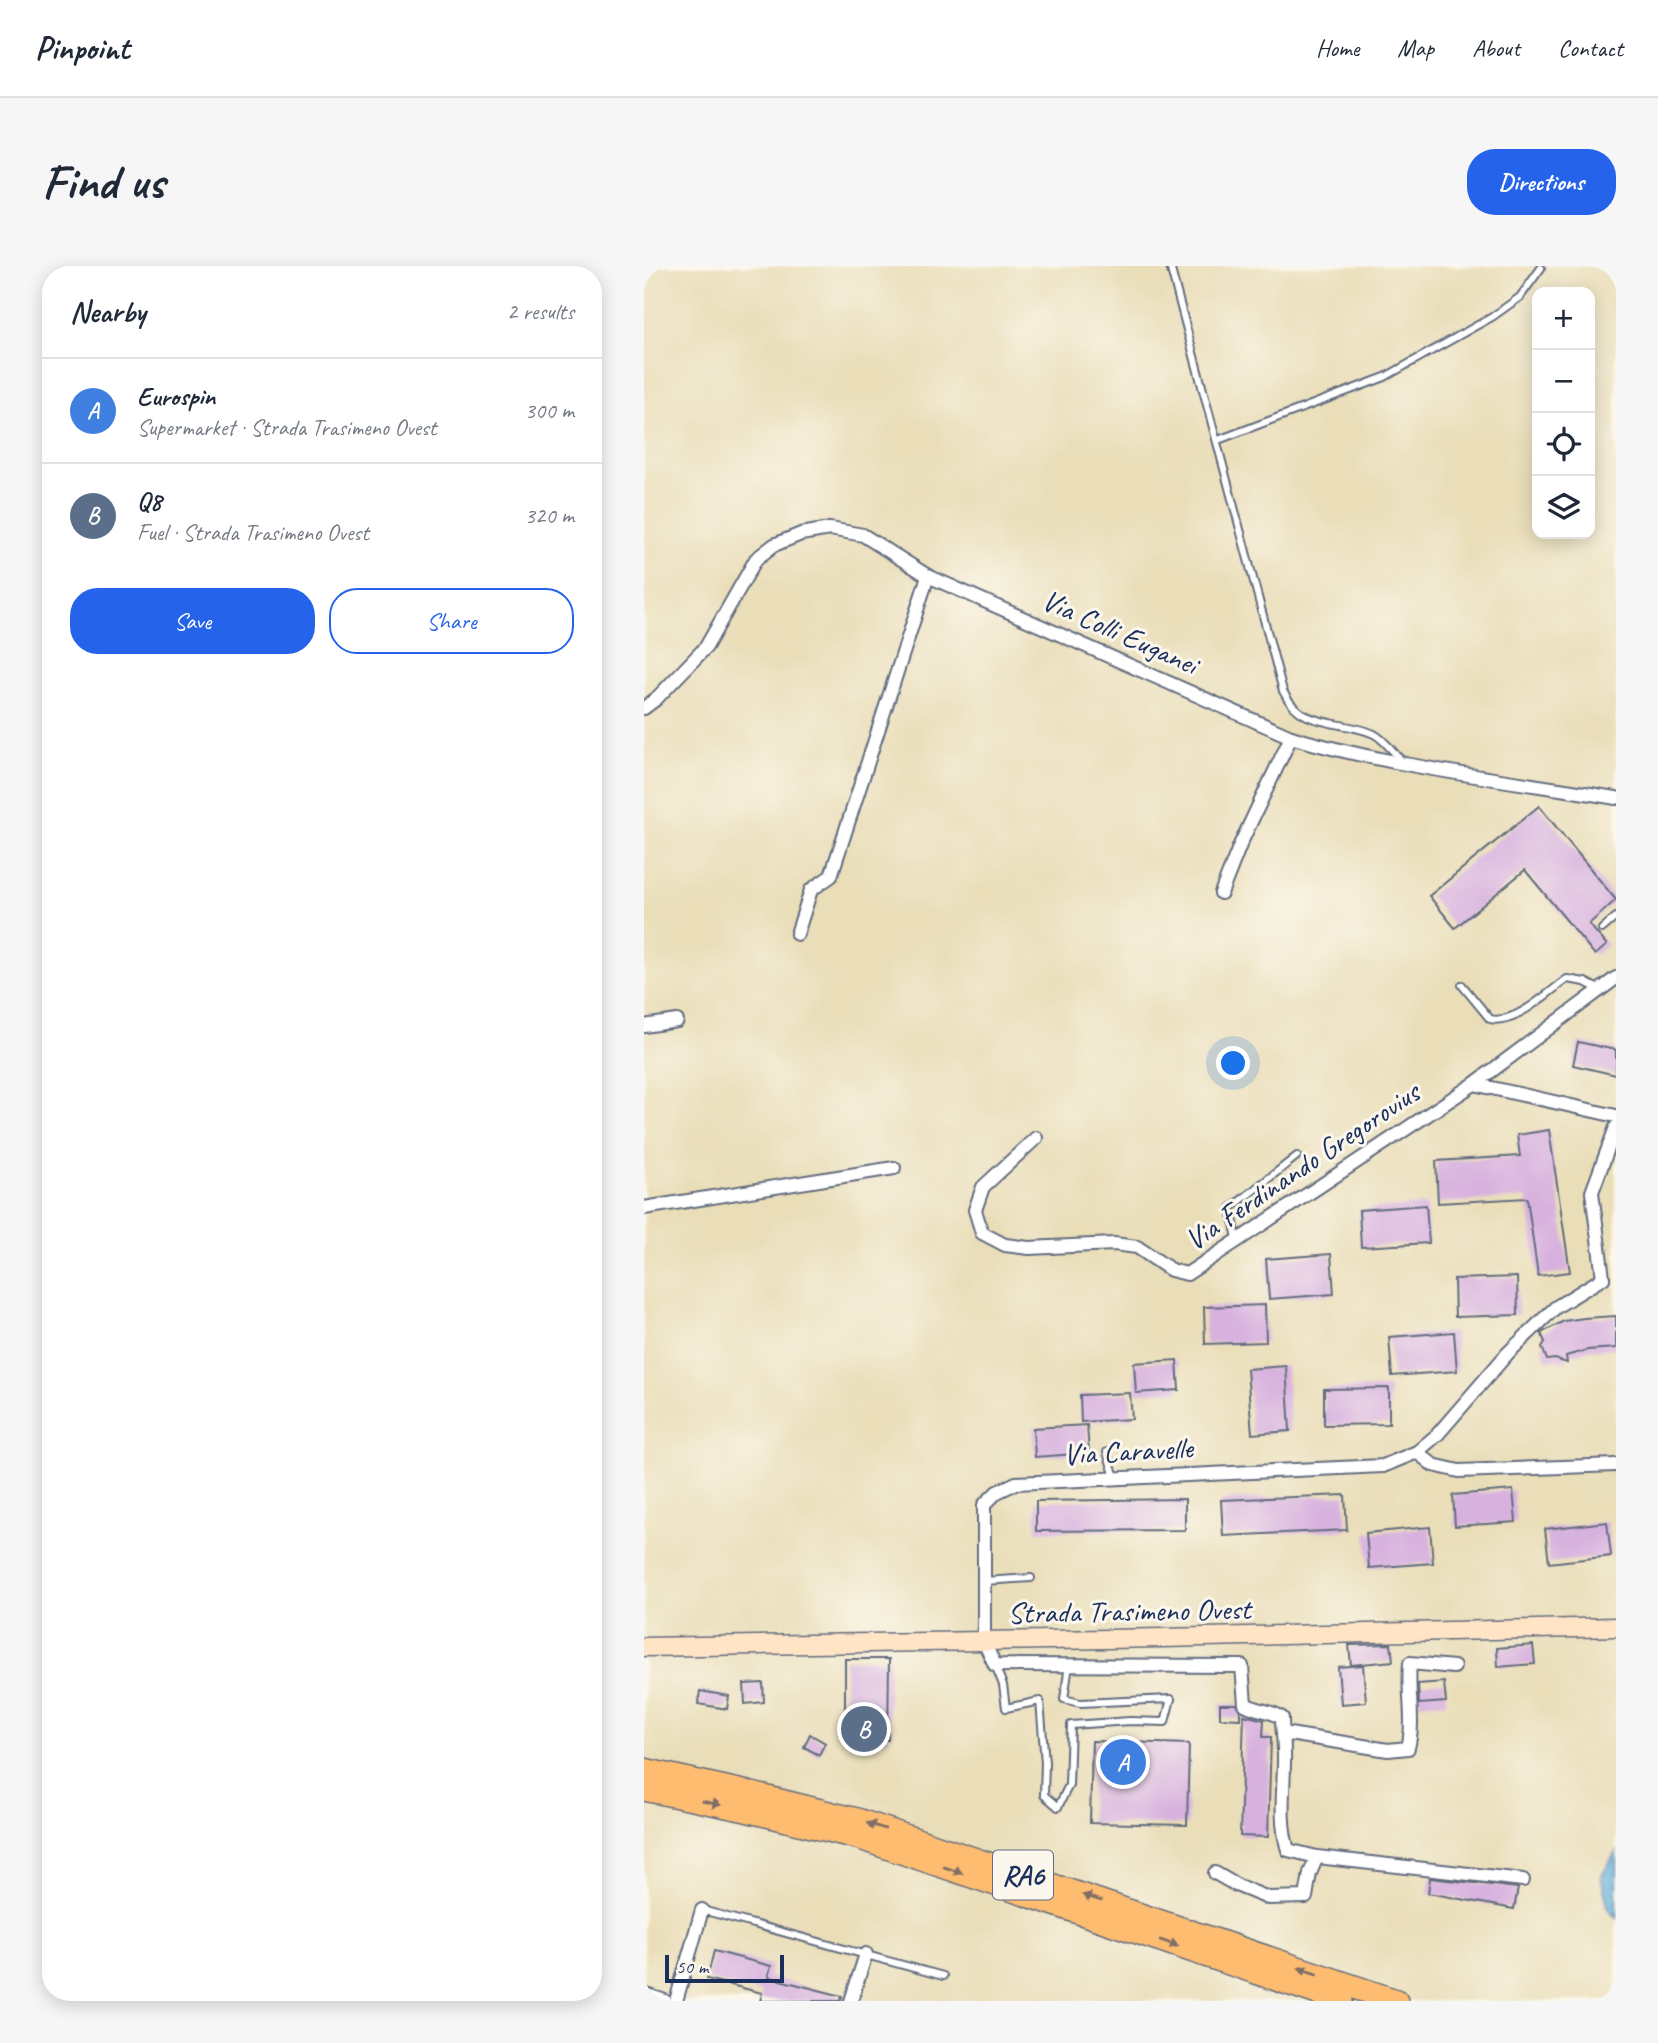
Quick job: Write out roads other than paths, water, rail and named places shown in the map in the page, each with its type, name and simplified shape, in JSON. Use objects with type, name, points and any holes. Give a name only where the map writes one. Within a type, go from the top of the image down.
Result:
[{"type":"highway","name":"RA6","points":[[644,1770],[857,1820],[1396,2001]]},
{"type":"highway","name":"RA6","points":[[644,1789],[857,1837],[1341,2001]]},
{"type":"main road","name":"Strada Trasimeno Ovest","points":[[644,1647],[1616,1627]]},
{"type":"street","name":"Via Colli Euganei","points":[[644,708],[706,647],[756,559],[774,545],[801,534],[830,529],[863,535],[928,576],[1291,737],[1328,748],[1616,798]]},
{"type":"street","points":[[797,934],[811,890],[831,876],[928,576]]},
{"type":"street","points":[[1221,893],[1240,845],[1291,737]]},
{"type":"street","name":"Via Ferdinando Gregorovius","points":[[1036,1138],[983,1187],[975,1210],[982,1233],[1005,1245],[1029,1248],[1114,1244],[1137,1247],[1171,1270],[1187,1274],[1474,1084],[1616,978]]},
{"type":"street","points":[[644,1026],[677,1021]]},
{"type":"street","points":[[1474,1084],[1616,1116]]},
{"type":"street","points":[[1609,1278],[1592,1192],[1616,1127]]},
{"type":"street","points":[[644,1208],[894,1168]]},
{"type":"street","name":"Via Caravelle","points":[[984,1642],[984,1505],[997,1492],[1016,1483],[1383,1466],[1417,1452],[1437,1434],[1508,1353],[1556,1307],[1609,1278]]},
{"type":"street","points":[[1417,1452],[1433,1465],[1459,1471],[1616,1465]]},
{"type":"street","points":[[984,1642],[995,1665],[1242,1666],[1245,1704],[1282,1718],[1284,1839],[1288,1850],[1317,1857],[1523,1880]]},
{"type":"street","points":[[1283,1733],[1388,1749],[1408,1748],[1413,1730],[1408,1678],[1410,1663],[1454,1667]]},
{"type":"street","points":[[1215,1873],[1268,1898],[1306,1897],[1317,1857]]},
{"type":"street","points":[[676,2001],[702,1910]]},
{"type":"street","points":[[851,2001],[866,1954]]},
{"type":"street","points":[[644,1994],[665,2001]]},
{"type":"lane","points":[[1170,266],[1283,691],[1289,703],[1306,717],[1376,735],[1403,762]]},
{"type":"lane","points":[[1218,440],[1385,377],[1492,317],[1520,297],[1541,268]]},
{"type":"lane","points":[[1602,929],[1616,917]]},
{"type":"lane","points":[[1462,985],[1490,1019],[1496,1020],[1511,1019],[1567,979],[1585,982],[1601,990]]},
{"type":"lane","points":[[1237,1239],[1231,1208],[1297,1156]]},
{"type":"lane","points":[[1107,1452],[1115,1478]]},
{"type":"lane","points":[[984,1581],[1031,1578]]},
{"type":"lane","points":[[995,1665],[1003,1685],[1006,1708],[1040,1701],[1045,1763],[1044,1796],[1058,1807],[1069,1785],[1071,1725],[1130,1721],[1165,1722],[1171,1699],[1080,1703],[1064,1699],[1069,1665]]},
{"type":"lane","points":[[702,1910],[943,1976]]},
{"type":"water","points":[[1616,1852],[1616,1917],[1609,1910],[1601,1877]]},
{"type":"place","name":"Q8","points":[[864,1729]]},
{"type":"place","name":"Eurospin","points":[[1123,1762]]}]
